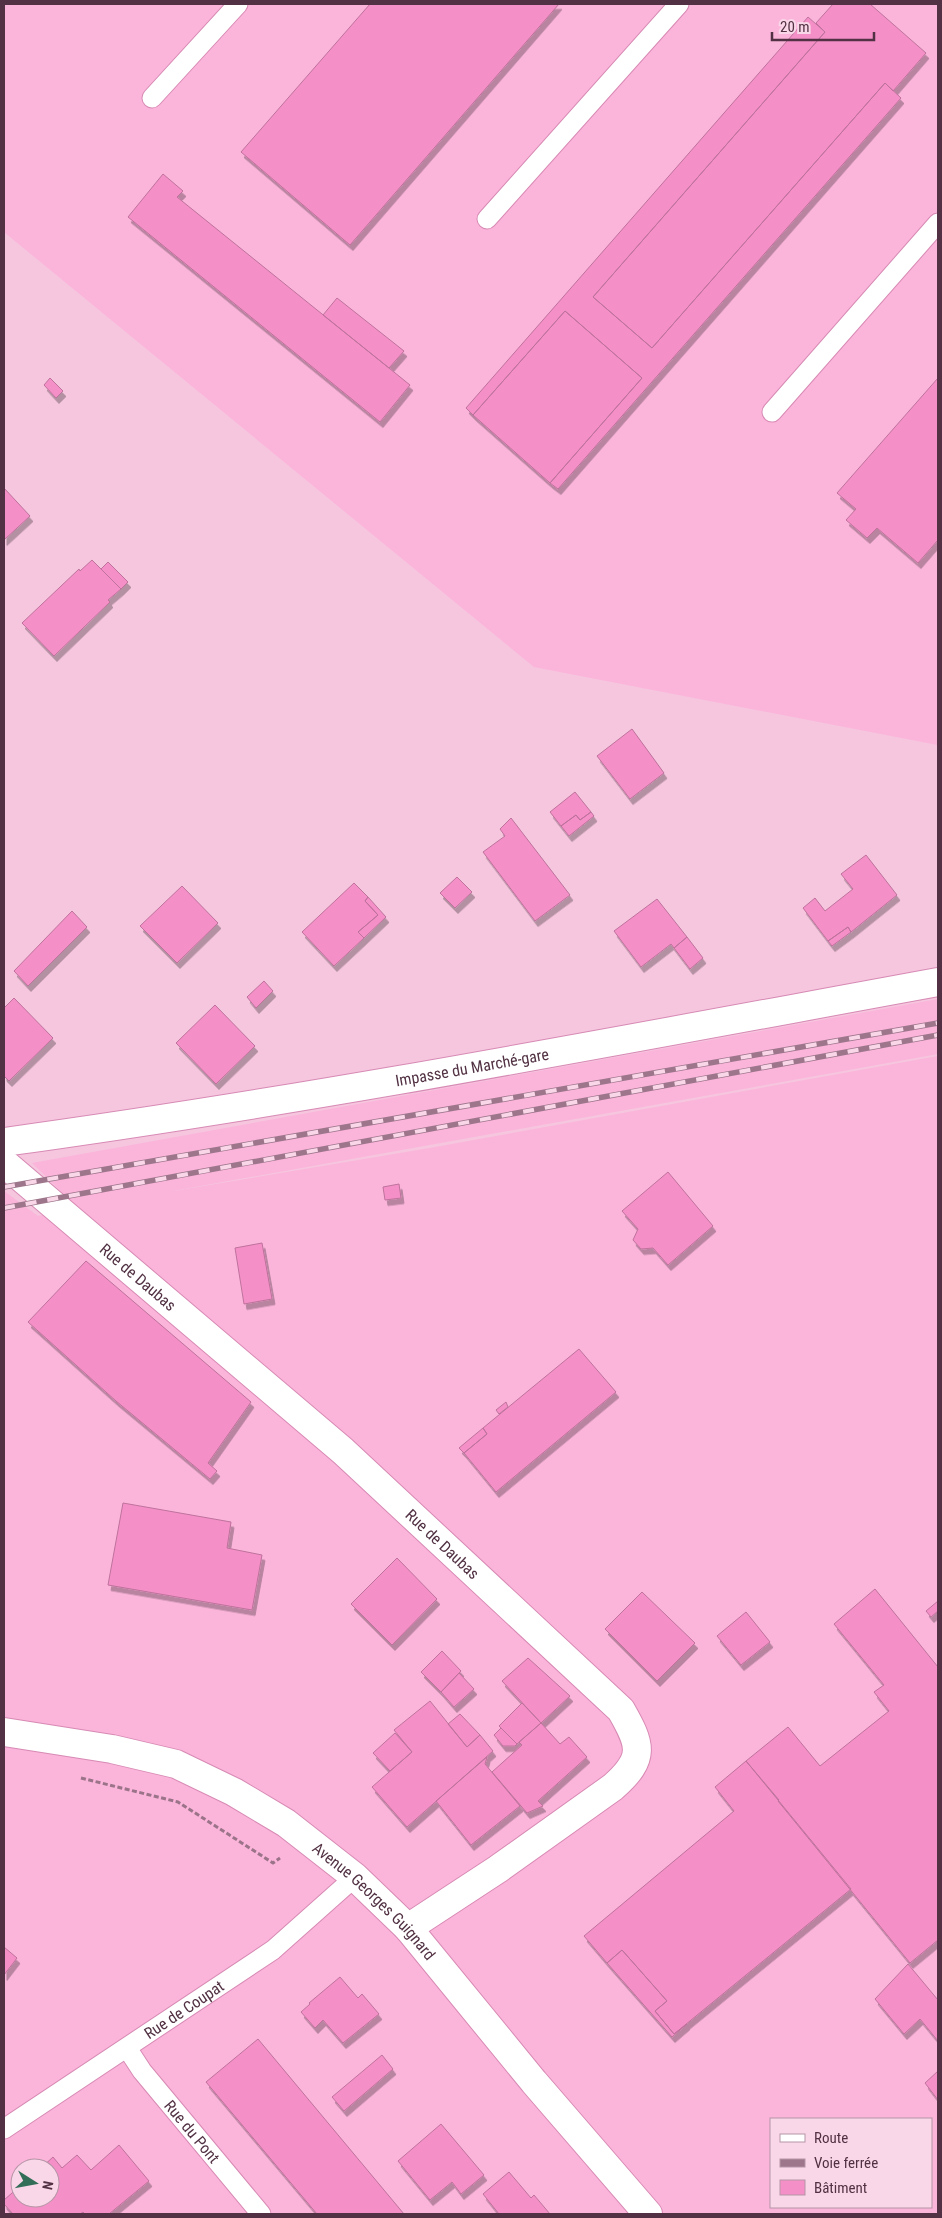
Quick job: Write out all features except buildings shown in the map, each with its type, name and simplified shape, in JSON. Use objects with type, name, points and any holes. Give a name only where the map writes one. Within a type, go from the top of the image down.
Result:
[{"type":"street","name":"Impasse du Marché-gare","points":[[4,1142],[234,1108],[518,1059],[938,982]]},
{"type":"street","name":"Rue de Daubas","points":[[4,1163],[343,1451],[620,1710],[634,1732],[637,1749],[635,1760],[630,1772],[613,1787],[498,1869],[408,1928]]},
{"type":"street","name":"Avenue Georges Guignard","points":[[4,1732],[112,1749],[176,1764],[234,1792],[286,1823],[308,1839],[355,1877],[408,1928],[534,2082],[648,2214]]},
{"type":"lane","points":[[152,98],[238,4]]},
{"type":"lane","points":[[487,219],[679,4]]},
{"type":"lane","points":[[772,412],[938,222]]},
{"type":"lane","name":"Rue de Coupat","points":[[4,2128],[273,1950],[355,1877]]},
{"type":"lane","name":"Rue du Pont","points":[[127,2048],[142,2071],[261,2214]]},
{"type":"path","points":[[77,1778],[178,1802],[273,1863],[308,1839]]},
{"type":"shaded area","points":[[4,4],[938,4],[938,745],[534,667],[4,232]]},
{"type":"shaded area","points":[[938,999],[938,1054],[156,1194],[430,1148],[938,1056],[938,2214],[4,2214],[4,1191],[38,1216],[77,1207],[32,1163]]},
{"type":"railway","points":[[4,1187],[938,1023]]},
{"type":"railway","points":[[4,1208],[938,1035]]}]
